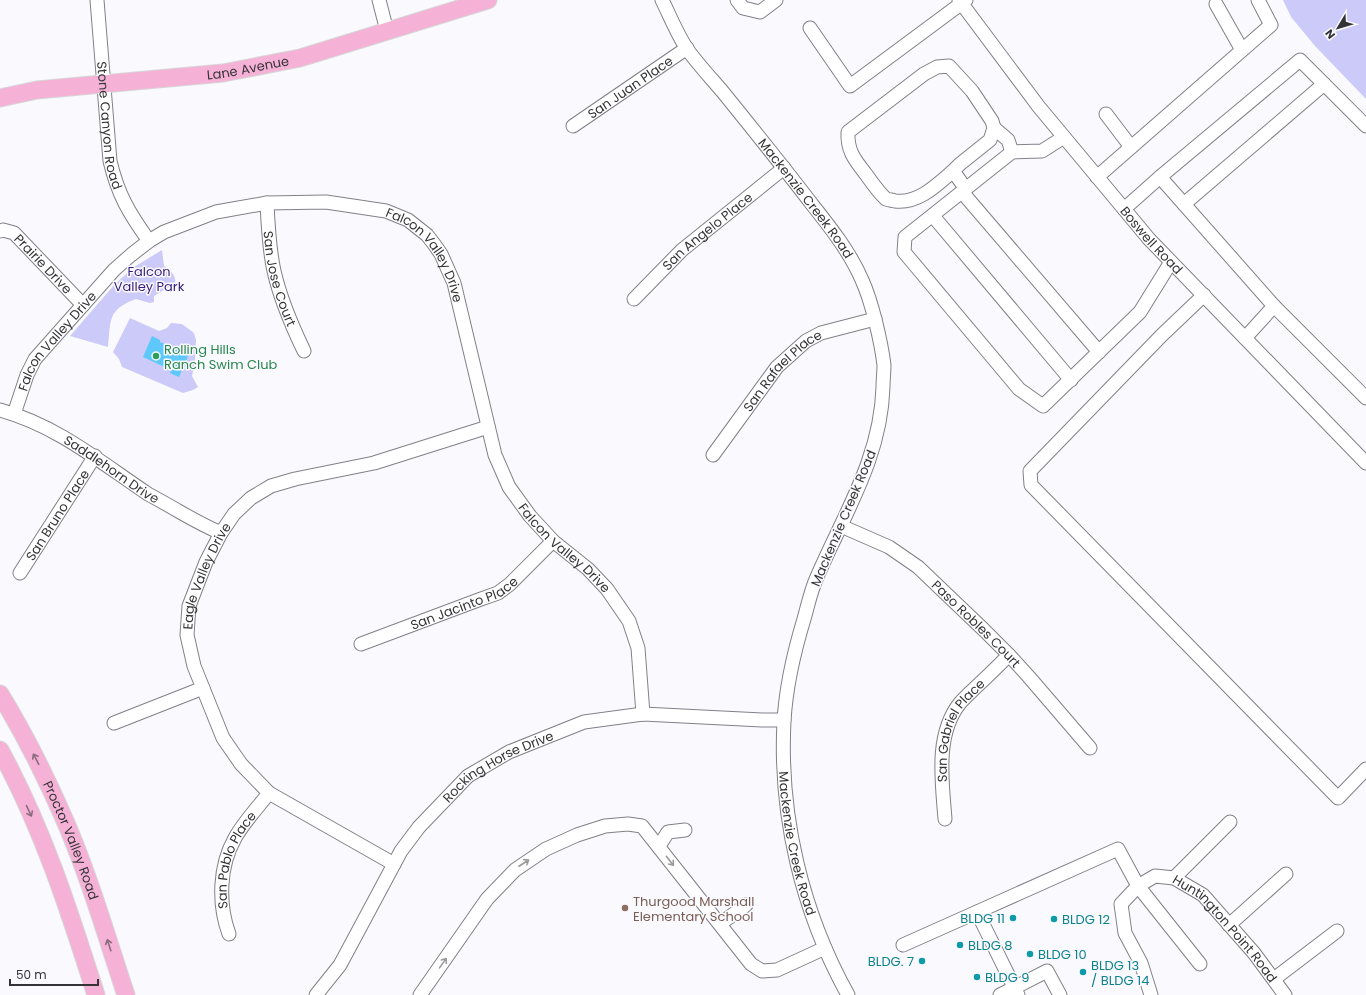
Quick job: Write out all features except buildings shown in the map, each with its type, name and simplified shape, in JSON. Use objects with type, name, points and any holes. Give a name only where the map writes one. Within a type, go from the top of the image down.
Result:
[{"type":"main road","name":"Lane Avenue","points":[[0,98],[37,90],[223,73],[300,58],[488,0]]},
{"type":"main road","name":"Proctor Valley Road","points":[[0,694],[12,713],[42,770],[66,823],[87,877],[126,995]]},
{"type":"main road","name":"Proctor Valley Road","points":[[0,750],[44,844],[62,889],[96,995]]},
{"type":"street","name":"Stone Canyon Road","points":[[97,0],[110,161],[114,180],[125,206],[149,241]]},
{"type":"street","points":[[379,0],[387,31]]},
{"type":"street","name":"Mackenzie Creek Road","points":[[662,0],[687,48],[784,168],[851,258],[864,282],[875,319],[884,366],[883,396],[879,428],[872,452],[841,526],[815,580],[799,634],[789,678],[784,720],[784,773],[793,849],[799,874],[814,921],[825,948],[848,995]]},
{"type":"street","points":[[737,0],[743,8],[760,12],[776,0]]},
{"type":"street","points":[[1097,177],[1271,25],[1258,0]]},
{"type":"street","points":[[810,28],[850,86],[962,1]]},
{"type":"street","name":"Boswell Road","points":[[962,1],[1039,107],[1149,239],[1366,463]]},
{"type":"street","points":[[1216,4],[1242,50]]},
{"type":"street","name":"San Juan Place","points":[[573,126],[687,48]]},
{"type":"street","points":[[1124,209],[1300,60],[1366,126]]},
{"type":"street","points":[[994,128],[990,140],[960,164],[935,187],[914,199],[902,202],[888,200],[882,195],[849,150],[847,140],[848,132],[924,74],[937,67],[949,66],[972,91],[992,121],[994,128],[1008,140],[1012,152]]},
{"type":"street","points":[[1184,204],[1324,84]]},
{"type":"street","points":[[1106,114],[1131,147]]},
{"type":"street","points":[[1064,137],[1042,151],[1012,152],[905,237],[904,252],[1019,389],[1043,406],[1140,312],[1171,262]]},
{"type":"street","name":"San Angelo Place","points":[[634,299],[682,250],[784,168]]},
{"type":"street","points":[[953,171],[964,191],[1099,352]]},
{"type":"street","points":[[1160,177],[1274,306],[1366,398]]},
{"type":"street","name":"Falcon Valley Drive","points":[[14,414],[26,375],[35,359],[114,270],[149,241],[164,232],[216,212],[267,203],[326,202],[386,211],[408,220],[427,235],[441,254],[454,283],[494,455],[509,487],[530,516],[553,541],[588,569],[607,589],[629,621],[638,648],[643,714]]},
{"type":"street","name":"San Jose Court","points":[[267,203],[269,241],[274,270],[285,305],[304,351]]},
{"type":"street","points":[[933,216],[1070,380]]},
{"type":"street","name":"Prairie Drive","points":[[0,231],[3,230],[14,233],[83,305]]},
{"type":"street","points":[[1204,295],[1162,335],[1030,470],[1031,486],[1338,798],[1366,769]]},
{"type":"street","points":[[1245,338],[1274,306]]},
{"type":"street","name":"San Rafael Place","points":[[713,455],[777,367],[806,341],[821,333],[875,319]]},
{"type":"street","name":"Saddlehorn Drive","points":[[0,410],[14,414],[49,429],[95,456],[149,494],[208,528],[221,533]]},
{"type":"street","name":"Eagle Valley Drive","points":[[394,864],[269,793],[241,764],[223,738],[194,666],[187,635],[189,606],[206,562],[221,533],[242,506],[261,492],[272,486],[295,479],[307,478],[374,464],[488,427]]},
{"type":"street","name":"San Bruno Place","points":[[20,573],[95,456]]},
{"type":"street","name":"Paso Robles Court","points":[[841,526],[889,547],[918,568],[1009,655],[1090,748]]},
{"type":"street","name":"San Jacinto Place","points":[[361,644],[481,598],[498,593],[510,584],[553,541]]},
{"type":"street","name":"San Gabriel Place","points":[[946,819],[942,787],[942,748],[953,714],[961,702],[1009,655]]},
{"type":"street","points":[[114,723],[203,688]]},
{"type":"street","name":"Rocking Horse Drive","points":[[323,993],[340,965],[394,864],[419,827],[468,776],[503,755],[528,743],[584,722],[643,714],[784,720]]},
{"type":"street","name":"San Pablo Place","points":[[229,934],[224,920],[221,901],[224,866],[235,838],[269,793]]},
{"type":"street","points":[[1174,878],[1230,822]]},
{"type":"street","points":[[420,995],[487,899],[515,870],[546,849],[577,834],[605,826],[628,824],[642,826],[751,964],[762,971],[777,970],[825,948]]},
{"type":"street","points":[[659,846],[668,832],[685,830]]},
{"type":"street","points":[[903,946],[1118,849],[1138,886],[1200,964]]},
{"type":"street","points":[[1229,925],[1286,874]]},
{"type":"street","name":"Huntington Point Road","points":[[1151,995],[1141,964],[1125,933],[1121,904],[1138,886],[1155,876],[1174,878],[1203,895],[1274,979],[1284,995]]},
{"type":"street","points":[[720,924],[746,905]]},
{"type":"street","points":[[977,912],[1017,992]]},
{"type":"street","points":[[1274,979],[1337,932]]},
{"type":"street","points":[[1000,995],[1017,992],[1048,971],[1060,995]]},
{"type":"green space","points":[[1283,0],[1366,0],[1366,99],[1315,46],[1291,17]]},
{"type":"green space","name":"Falcon Valley Park","points":[[162,250],[164,266],[173,274],[175,285],[154,296],[154,302],[150,303],[136,299],[120,307],[112,317],[108,347],[70,336],[115,284],[134,267]]},
{"type":"green space","name":"Rolling Hills Ranch Swim Club","points":[[130,318],[159,331],[167,328],[171,323],[182,324],[194,333],[196,340],[195,362],[192,376],[198,387],[183,393],[122,367],[119,359],[113,352]]},
{"type":"shaded area","points":[[152,336],[160,340],[160,342],[189,354],[179,377],[170,373],[171,370],[143,357]]},
{"type":"place","name":"Rolling Hills Ranch Swim Club","points":[[156,356]]},
{"type":"place","name":"Thurgood Marshall Elementary School","points":[[625,908]]},
{"type":"place","name":"BLDG 11","points":[[1013,918]]},
{"type":"place","name":"BLDG 12","points":[[1054,919]]},
{"type":"place","name":"BLDG 8","points":[[960,945]]},
{"type":"place","name":"BLDG 10","points":[[1030,954]]},
{"type":"place","name":"BLDG. 7","points":[[922,961]]},
{"type":"place","name":"BLDG 13 / BLDG 14","points":[[1083,972]]},
{"type":"place","name":"BLDG 9","points":[[977,977]]}]
